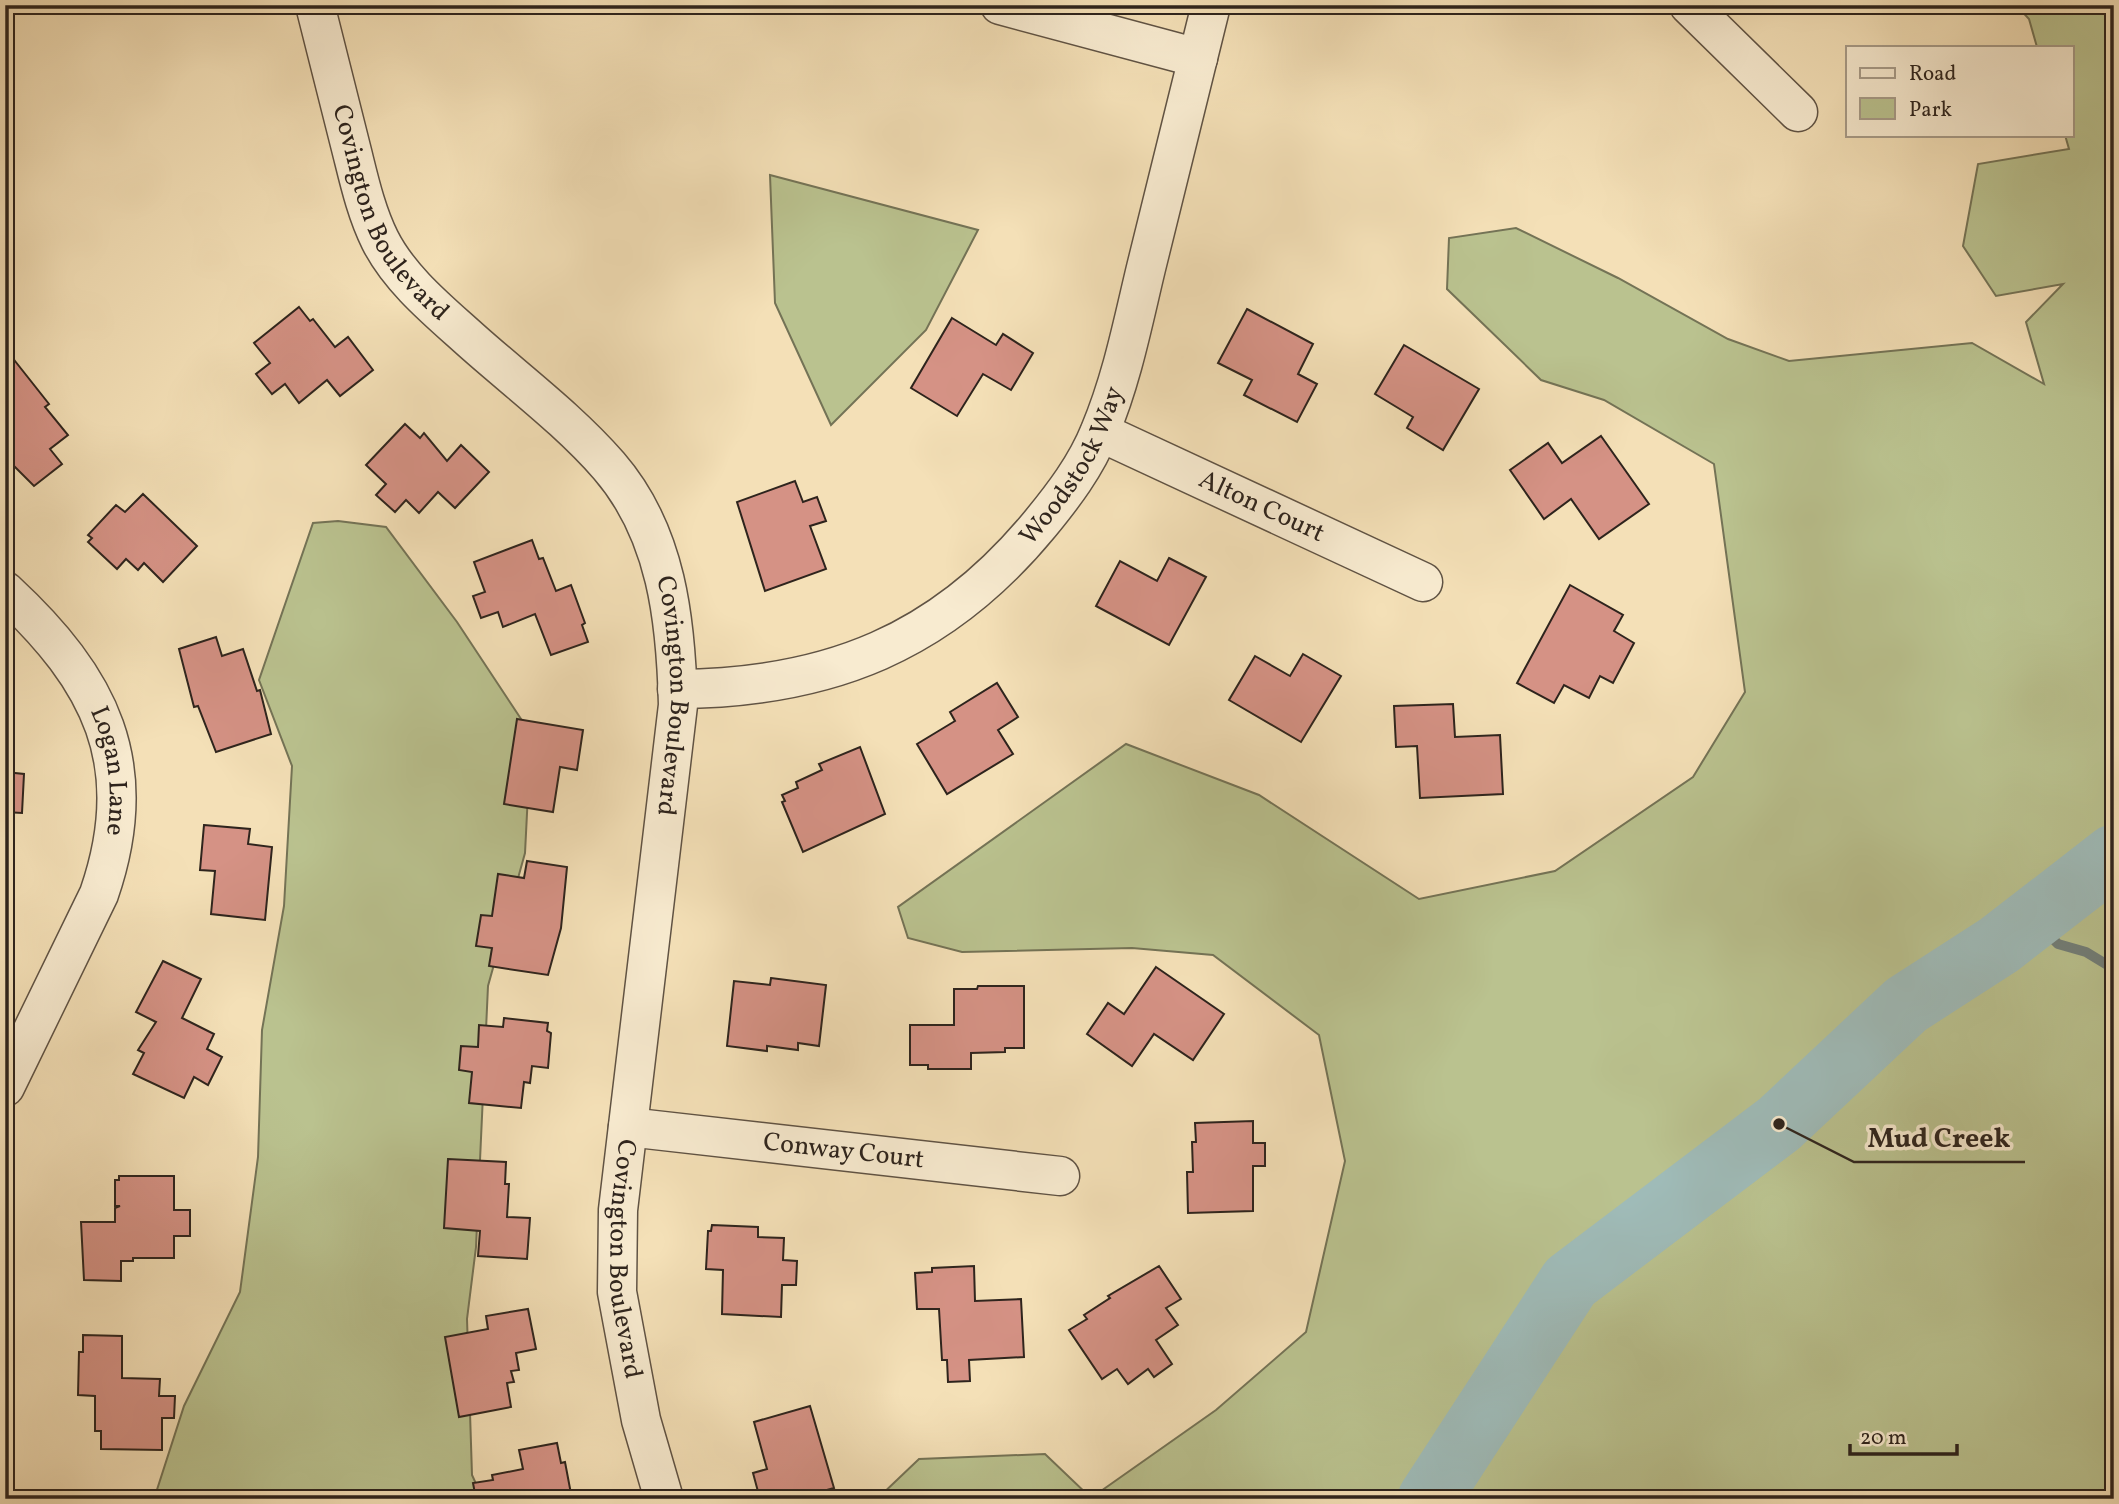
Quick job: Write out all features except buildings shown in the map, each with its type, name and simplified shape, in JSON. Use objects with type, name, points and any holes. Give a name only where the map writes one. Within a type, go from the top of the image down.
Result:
[{"type":"street","name":"Covington Boulevard","points":[[315,5],[361,185],[380,241],[407,277],[439,311],[571,429],[624,485],[650,534],[662,565],[675,631],[677,689],[618,1210],[617,1292],[641,1420],[664,1499]]},
{"type":"street","points":[[1000,5],[1198,58]]},
{"type":"street","name":"Woodstock Way","points":[[677,689],[736,688],[802,676],[853,662],[907,638],[971,594],[1018,550],[1068,490],[1100,432],[1125,353],[1211,5]]},
{"type":"street","points":[[1689,5],[1798,112]]},
{"type":"street","name":"Alton Court","points":[[1100,432],[1423,582]]},
{"type":"street","name":"Logan Lane","points":[[5,591],[33,617],[70,660],[91,695],[106,729],[119,801],[107,869],[99,894],[5,1087]]},
{"type":"street","name":"Conway Court","points":[[628,1127],[1060,1176]]},
{"type":"green space","points":[[2016,5],[2114,5],[2114,1499],[877,1499],[919,1459],[1045,1454],[1091,1498],[1216,1410],[1306,1332],[1345,1161],[1319,1035],[1213,955],[1132,948],[962,952],[908,938],[898,907],[1126,744],[1259,795],[1419,899],[1555,871],[1693,777],[1745,692],[1714,464],[1604,400],[1541,380],[1447,289],[1449,238],[1516,228],[1618,278],[1728,339],[1789,361],[1972,343],[2044,384],[2026,322],[2063,284],[1996,296],[1963,246],[1978,164],[2069,149],[2065,136],[2074,136],[2074,46],[2037,46],[2029,19]]},
{"type":"green space","points":[[770,175],[978,230],[926,330],[831,425],[775,303]]},
{"type":"green space","points":[[338,521],[386,527],[457,622],[531,734],[525,853],[488,986],[476,1247],[467,1319],[472,1475],[483,1499],[154,1499],[184,1406],[240,1292],[258,1157],[262,1030],[284,906],[292,766],[259,680],[313,523]]},
{"type":"waterway","points":[[1429,1499],[1570,1282],[1779,1124],[1906,1005],[1999,945],[2114,856]]},
{"type":"waterway","points":[[2033,919],[2058,944],[2086,952],[2114,969]]},
{"type":"place","name":"Mud Creek","points":[[1779,1124]]}]
